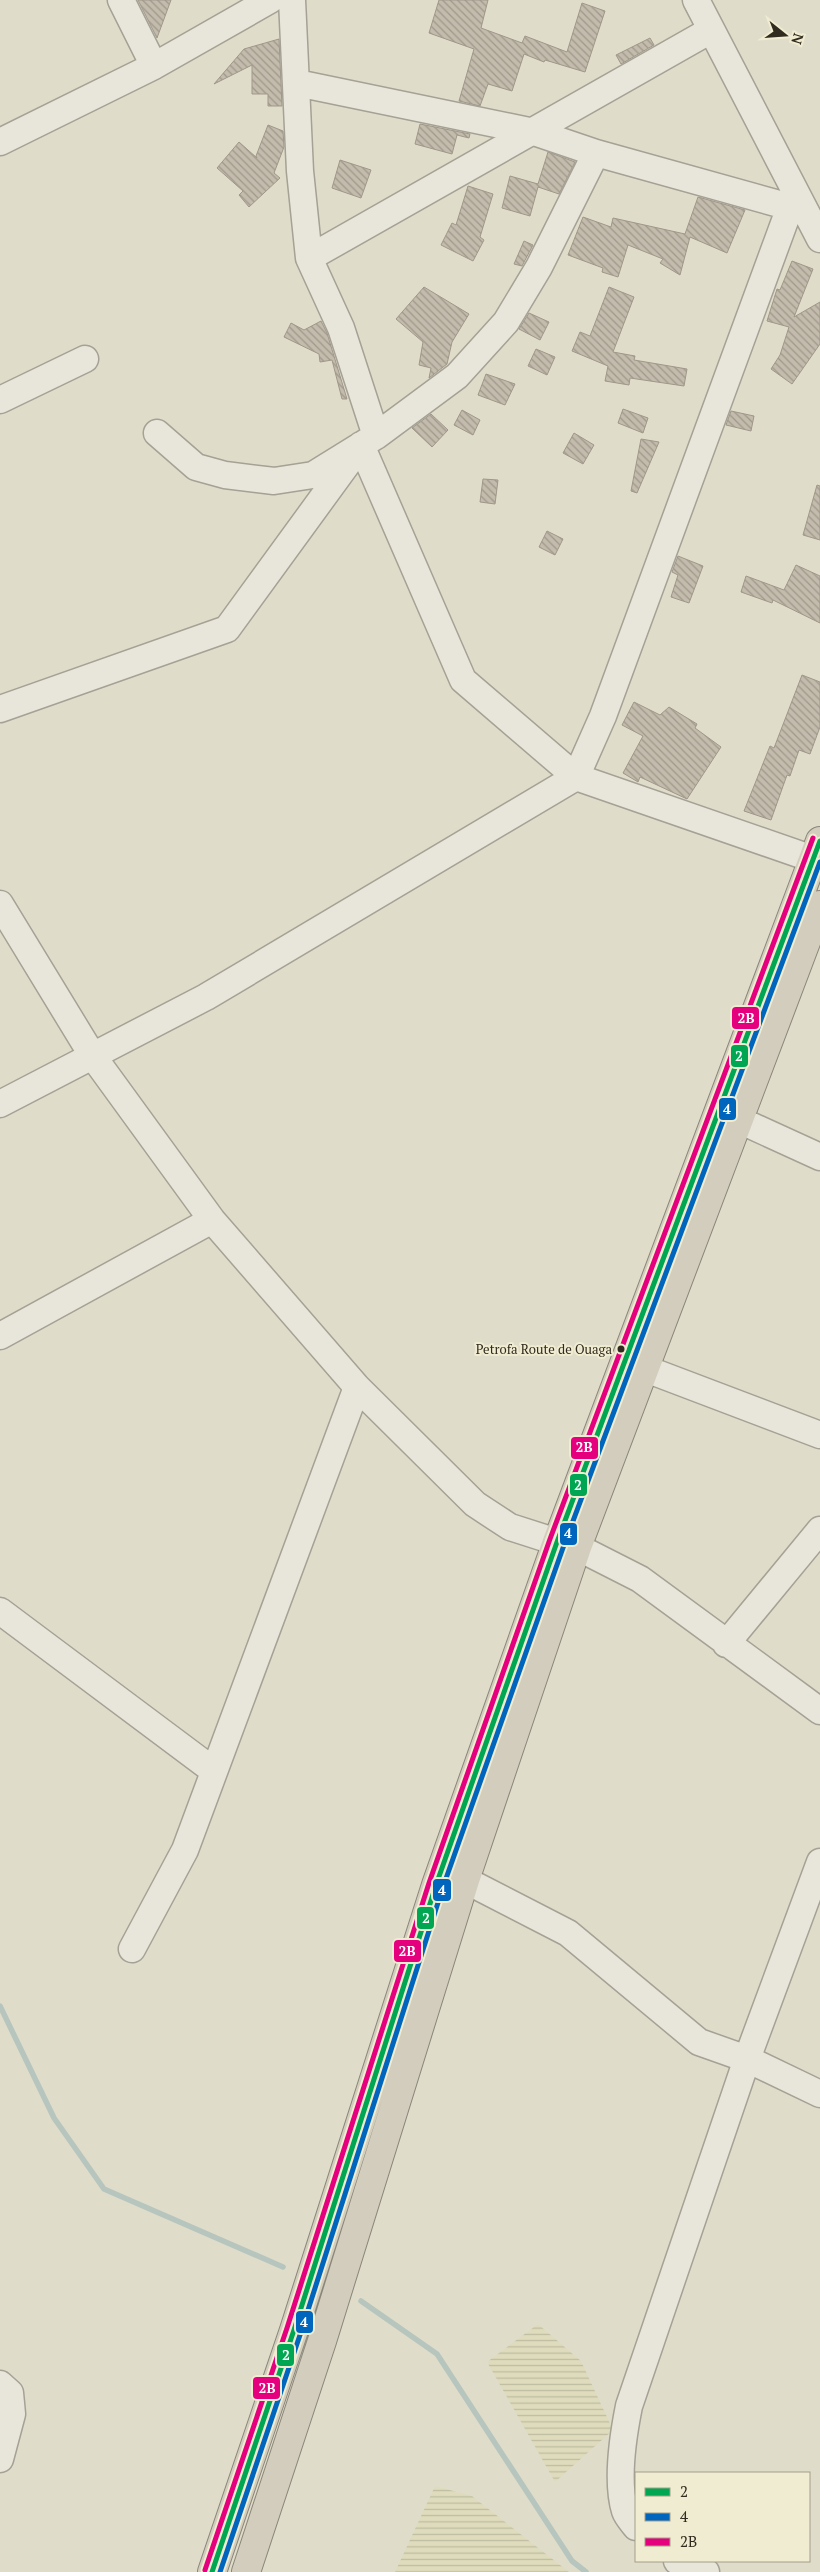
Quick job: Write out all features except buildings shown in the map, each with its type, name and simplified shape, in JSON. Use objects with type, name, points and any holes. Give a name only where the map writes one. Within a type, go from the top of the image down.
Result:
[{"type":"highway","points":[[212,2572],[298,2320],[436,1885],[612,1426],[817,850]]},
{"type":"highway","points":[[612,1426],[646,1369],[820,907]]},
{"type":"highway","points":[[246,2572],[322,2341],[567,1545]]},
{"type":"street","points":[[121,0],[154,66]]},
{"type":"street","points":[[0,142],[154,66],[270,0]]},
{"type":"street","points":[[292,0],[300,170],[309,258],[341,328],[368,440],[463,680],[576,777],[817,850]]},
{"type":"street","points":[[696,0],[796,206],[820,239]]},
{"type":"street","points":[[309,258],[711,30]]},
{"type":"street","points":[[297,83],[534,132],[596,153],[796,206]]},
{"type":"street","points":[[157,433],[196,467],[225,475],[274,481],[313,475],[368,440],[457,376],[506,322],[539,267],[596,153]]},
{"type":"street","points":[[0,1104],[92,1054],[206,996],[576,777],[607,707],[796,206]]},
{"type":"street","points":[[0,400],[85,359]]},
{"type":"street","points":[[0,709],[227,629],[368,440]]},
{"type":"street","points":[[0,904],[92,1054],[212,1220],[357,1387],[475,1504],[510,1527],[567,1545],[640,1579],[726,1644],[820,1711]]},
{"type":"street","points":[[739,1120],[820,1157]]},
{"type":"street","points":[[0,1336],[212,1220]]},
{"type":"street","points":[[646,1369],[820,1436]]},
{"type":"street","points":[[132,1949],[185,1850],[357,1387]]},
{"type":"street","points":[[726,1644],[820,1530]]},
{"type":"street","points":[[0,1610],[214,1771]]},
{"type":"street","points":[[635,2527],[625,2512],[622,2490],[622,2442],[629,2406],[747,2060],[820,1862]]},
{"type":"street","points":[[465,1880],[568,1933],[700,2042],[747,2060],[820,2094]]},
{"type":"street","points":[[0,2384],[10,2393],[12,2414],[0,2459]]},
{"type":"street","points":[[680,2562],[706,2572]]},
{"type":"shaded area","points":[[538,2324],[581,2361],[613,2430],[555,2482],[487,2362]]},
{"type":"shaded area","points":[[435,2486],[472,2496],[569,2572],[395,2572]]},
{"type":"waterway","points":[[0,2006],[54,2118],[104,2189],[283,2267]]},
{"type":"waterway","points":[[361,2301],[437,2354],[572,2561],[586,2572]]},
{"type":"transit line","name":"2B","points":[[205,2570],[287,2328],[429,1883],[550,1539],[813,838]]},
{"type":"transit line","name":"2","points":[[212,2572],[294,2330],[436,1885],[557,1542],[820,841]]},
{"type":"transit line","name":"4","points":[[220,2572],[301,2332],[443,1887],[564,1545],[820,862]]},
{"type":"place","name":"Petrofa Route de Ouaga","points":[[621,1349]]}]
